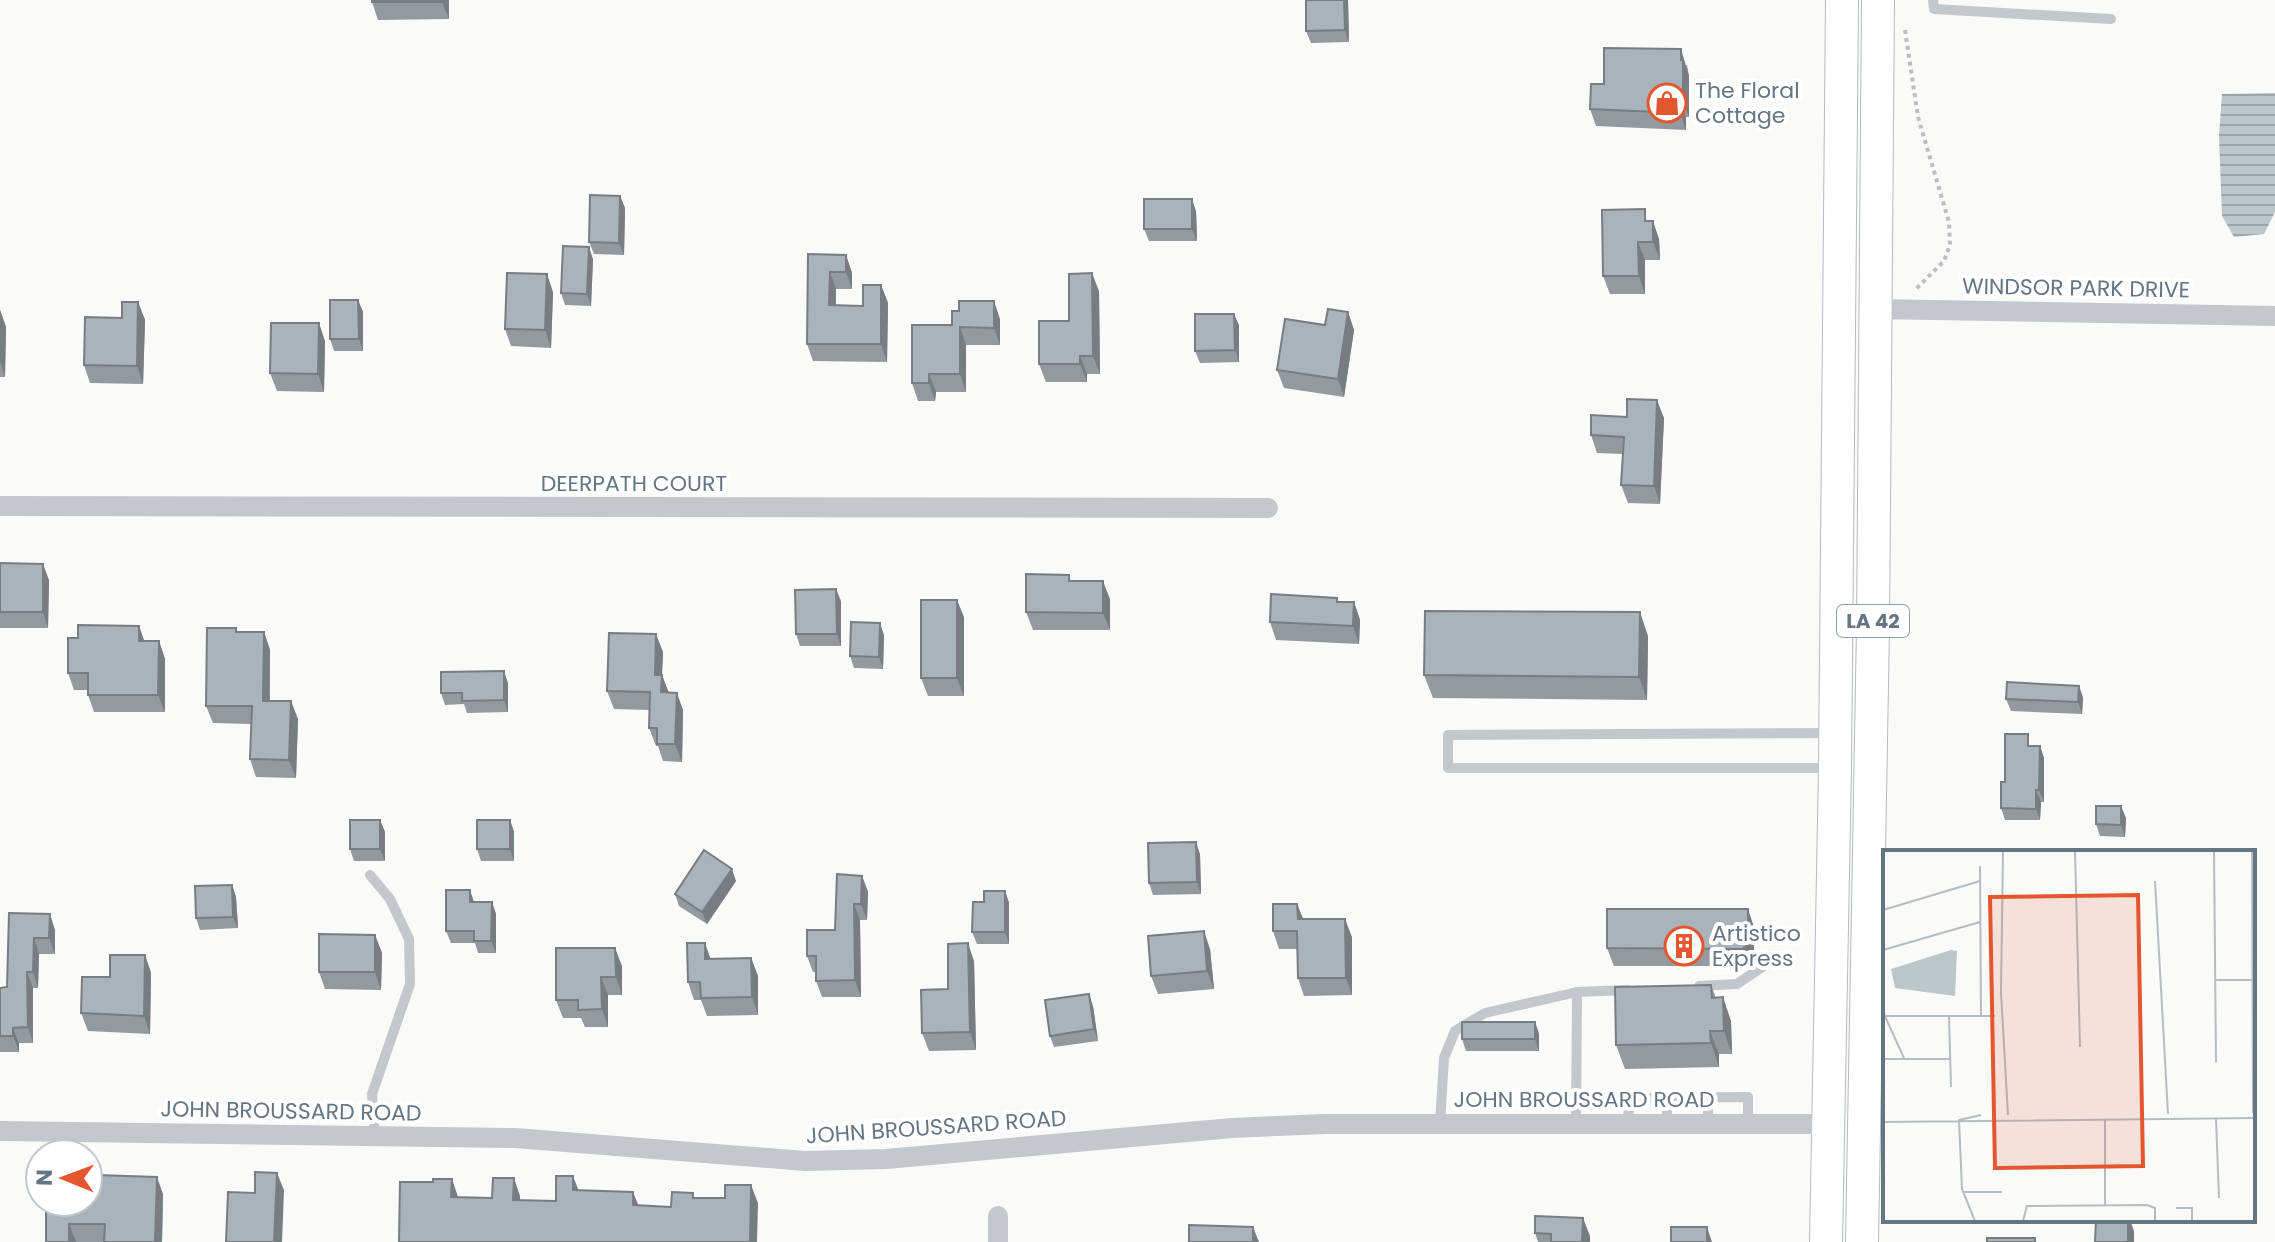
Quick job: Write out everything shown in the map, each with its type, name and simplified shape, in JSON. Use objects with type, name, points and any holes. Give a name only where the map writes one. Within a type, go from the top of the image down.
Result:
[{"type":"main road","name":"LA 42","points":[[1826,1242],[1835,768],[1842,0]]},
{"type":"main road","name":"LA 42","points":[[1862,1242],[1870,1114],[1878,0]]},
{"type":"main road","points":[[1842,95],[1855,143],[1853,198],[1860,217],[1876,237]]},
{"type":"main road","points":[[1826,1124],[1845,1134],[1848,1242]]},
{"type":"street","name":"WINDSOR PARK DRIVE","points":[[1875,309],[2275,316]]},
{"type":"street","name":"DEERPATH COURT","points":[[0,506],[1268,508]]},
{"type":"street","name":"JOHN BROUSSARD ROAD","points":[[0,1131],[515,1138],[805,1161],[886,1159],[1232,1128],[1325,1124],[1826,1124]]},
{"type":"street","points":[[998,1216],[998,1242]]},
{"type":"lane","points":[[1933,0],[1934,9],[2111,19]]},
{"type":"lane","points":[[1835,733],[1448,735],[1448,768],[1835,768]]},
{"type":"lane","points":[[370,875],[390,899],[409,939],[410,984],[372,1094],[375,1136]]},
{"type":"lane","points":[[1693,986],[1737,984],[1768,963]]},
{"type":"lane","points":[[1440,1123],[1444,1058],[1455,1031],[1485,1013],[1577,992],[1635,989]]},
{"type":"lane","points":[[1576,1122],[1577,992]]},
{"type":"lane","points":[[1627,1122],[1631,1098],[1748,1097],[1748,1123]]},
{"type":"lane","points":[[1667,1098],[1667,1122]]},
{"type":"lane","points":[[1708,1098],[1708,1123]]},
{"type":"path","points":[[1904,24],[1918,117],[1947,214],[1950,245],[1944,261],[1908,297]]},
{"type":"shaded area","points":[[2275,93],[2275,212],[2264,234],[2234,237],[2222,216],[2219,136],[2222,94]]},
{"type":"building","points":[[442,0],[442,2],[372,2]]},
{"type":"building","points":[[1306,0],[1344,0],[1345,30],[1306,31]]},
{"type":"building","points":[[1604,48],[1681,49],[1683,101],[1680,101],[1680,113],[1590,109],[1591,84],[1604,84]]},
{"type":"building","points":[[590,195],[620,196],[619,243],[589,242]]},
{"type":"building","points":[[1144,199],[1192,199],[1192,229],[1144,229]]},
{"type":"building","points":[[1645,209],[1645,221],[1653,221],[1653,242],[1638,242],[1639,276],[1603,276],[1602,210]]},
{"type":"building","points":[[563,246],[589,247],[587,294],[561,293]]},
{"type":"building","points":[[808,254],[846,255],[846,272],[830,272],[829,305],[863,306],[863,285],[881,285],[881,344],[807,344]]},
{"type":"building","points":[[507,273],[547,274],[545,330],[505,329]]},
{"type":"building","points":[[1092,273],[1093,356],[1080,356],[1080,364],[1039,364],[1039,321],[1069,321],[1069,274]]},
{"type":"building","points":[[330,300],[358,300],[359,339],[330,339]]},
{"type":"building","points":[[959,301],[994,301],[994,328],[960,327],[960,374],[929,374],[929,383],[912,383],[912,325],[952,325],[952,311],[959,311]]},
{"type":"building","points":[[122,302],[138,302],[137,366],[84,365],[85,317],[122,318]]},
{"type":"building","points":[[1328,309],[1348,312],[1338,379],[1277,370],[1285,319],[1325,325]]},
{"type":"building","points":[[1195,314],[1234,314],[1235,350],[1195,351]]},
{"type":"building","points":[[271,323],[319,323],[318,374],[270,373]]},
{"type":"building","points":[[1627,399],[1657,400],[1654,486],[1621,485],[1624,437],[1591,435],[1591,415],[1627,417]]},
{"type":"building","points":[[0,563],[43,564],[43,612],[0,612]]},
{"type":"building","points":[[1026,574],[1069,575],[1069,581],[1103,581],[1103,613],[1026,612]]},
{"type":"building","points":[[836,589],[837,634],[796,634],[795,590]]},
{"type":"building","points":[[1271,594],[1354,602],[1353,626],[1270,622]]},
{"type":"building","points":[[921,600],[957,600],[957,678],[921,678]]},
{"type":"building","points":[[1425,611],[1640,612],[1639,677],[1424,675]]},
{"type":"building","points":[[851,622],[880,623],[879,657],[850,656]]},
{"type":"building","points":[[78,625],[139,626],[139,641],[159,641],[158,695],[88,695],[88,673],[68,673],[68,638],[78,638]]},
{"type":"building","points":[[207,628],[264,632],[263,701],[291,701],[289,760],[250,759],[252,706],[206,706]]},
{"type":"building","points":[[609,633],[656,634],[655,675],[662,675],[661,692],[677,693],[675,744],[657,744],[657,728],[649,728],[650,692],[607,691]]},
{"type":"building","points":[[504,671],[504,700],[462,701],[462,693],[441,693],[441,672]]},
{"type":"building","points":[[2007,682],[2079,686],[2078,702],[2006,699]]},
{"type":"building","points":[[2005,734],[2028,734],[2028,746],[2040,746],[2036,809],[2001,808],[2001,782],[2005,782]]},
{"type":"building","points":[[2096,806],[2121,806],[2121,825],[2096,824]]},
{"type":"building","points":[[350,820],[380,820],[380,849],[350,849]]},
{"type":"building","points":[[477,820],[510,820],[510,849],[477,849]]},
{"type":"building","points":[[1196,842],[1197,882],[1149,883],[1148,843]]},
{"type":"building","points":[[704,850],[732,869],[702,912],[675,894]]},
{"type":"building","points":[[837,874],[862,876],[861,904],[854,904],[855,980],[816,981],[816,956],[807,956],[807,930],[835,930]]},
{"type":"building","points":[[232,885],[233,917],[196,918],[195,886]]},
{"type":"building","points":[[446,890],[470,890],[470,902],[492,902],[491,941],[474,941],[474,931],[446,931]]},
{"type":"building","points":[[984,891],[1005,891],[1005,932],[972,932],[973,902],[984,902]]},
{"type":"building","points":[[1273,904],[1297,904],[1298,919],[1345,919],[1346,978],[1298,978],[1297,931],[1273,931]]},
{"type":"building","points":[[1607,909],[1748,909],[1748,945],[1742,949],[1607,948]]},
{"type":"building","points":[[9,913],[50,914],[49,938],[34,938],[33,972],[27,972],[28,1027],[13,1028],[13,1036],[0,1036],[0,988],[7,987]]},
{"type":"building","points":[[1204,931],[1207,971],[1151,976],[1148,936]]},
{"type":"building","points":[[319,934],[375,935],[375,972],[319,972]]},
{"type":"building","points":[[687,943],[705,943],[705,959],[751,958],[752,997],[701,998],[700,982],[688,982]]},
{"type":"building","points":[[968,943],[970,1032],[922,1033],[921,990],[948,989],[948,944]]},
{"type":"building","points":[[556,948],[615,948],[616,977],[601,977],[602,1009],[578,1010],[578,1000],[556,1000]]},
{"type":"building","points":[[110,955],[145,955],[144,1016],[81,1013],[82,977],[110,977]]},
{"type":"building","points":[[1711,985],[1712,998],[1723,997],[1724,1031],[1710,1031],[1711,1043],[1616,1045],[1615,987]]},
{"type":"building","points":[[1089,994],[1094,1029],[1050,1036],[1045,1000]]},
{"type":"building","points":[[1462,1022],[1535,1022],[1535,1039],[1462,1039]]},
{"type":"building","points":[[255,1172],[277,1173],[274,1242],[226,1242],[228,1192],[255,1193]]},
{"type":"building","points":[[104,1175],[157,1177],[155,1242],[104,1242],[105,1224],[69,1224],[69,1242],[46,1242],[46,1218],[104,1218]]},
{"type":"building","points":[[556,1176],[573,1176],[573,1190],[633,1192],[633,1205],[671,1207],[672,1192],[693,1193],[693,1198],[725,1198],[725,1185],[751,1185],[750,1242],[399,1242],[400,1182],[452,1179],[451,1197],[492,1198],[493,1178],[514,1178],[513,1200],[556,1201]]},
{"type":"building","points":[[1535,1216],[1583,1218],[1582,1242],[1551,1242],[1551,1234],[1535,1233]]},
{"type":"building","points":[[2096,1222],[2128,1222],[2128,1242],[2095,1242]]},
{"type":"building","points":[[1189,1225],[1253,1227],[1253,1242],[1189,1242]]},
{"type":"building","points":[[1671,1227],[1707,1227],[1707,1242],[1671,1242]]},
{"type":"building","points":[[1987,1238],[2035,1238],[2035,1242],[1987,1242]]},
{"type":"place","name":"The Floral Cottage","points":[[1667,103]]},
{"type":"place","name":"Artistico Express","points":[[1684,946]]}]
